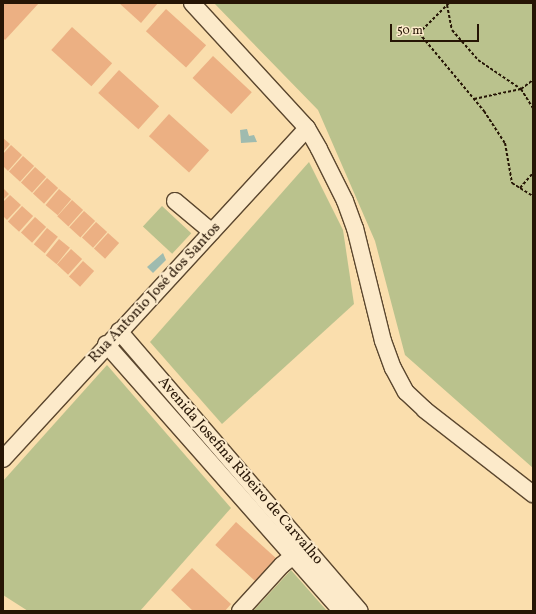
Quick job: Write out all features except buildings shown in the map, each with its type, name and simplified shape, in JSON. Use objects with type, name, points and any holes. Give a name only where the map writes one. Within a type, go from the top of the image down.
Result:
[{"type":"street","points":[[192,3],[307,128],[345,200],[357,236],[383,341],[393,368],[406,392],[425,410],[533,494]]},
{"type":"street","name":"Rua Antonio José dos Santos","points":[[3,459],[106,344],[212,232],[307,128]]},
{"type":"street","points":[[175,201],[212,232]]},
{"type":"street","name":"Avenida Josefina Ribeiro de Carvalho","points":[[119,331],[360,611]]},
{"type":"street","name":"Avenida Josefina Ribeiro de Carvalho","points":[[106,344],[288,561],[341,611]]},
{"type":"street","points":[[240,611],[288,561]]},
{"type":"path","points":[[448,4],[452,30],[478,60],[521,89],[533,108]]},
{"type":"path","points":[[448,4],[418,33],[474,99],[505,143],[512,183],[533,196]]},
{"type":"path","points":[[474,99],[521,89],[533,80]]},
{"type":"path","points":[[520,188],[533,173]]},
{"type":"green space","points":[[214,3],[533,3],[533,468],[405,355],[375,241],[318,110]]},
{"type":"green space","points":[[309,162],[343,230],[354,304],[222,424],[150,342]]},
{"type":"green space","points":[[162,206],[191,233],[172,254],[143,226]]},
{"type":"green space","points":[[107,365],[231,508],[140,611],[28,611],[3,595],[3,481]]},
{"type":"green space","points":[[291,570],[327,611],[253,611]]},
{"type":"shaded area","points":[[247,129],[249,136],[254,135],[257,142],[241,143],[240,130]]},
{"type":"shaded area","points":[[163,253],[166,260],[153,273],[147,267]]}]
